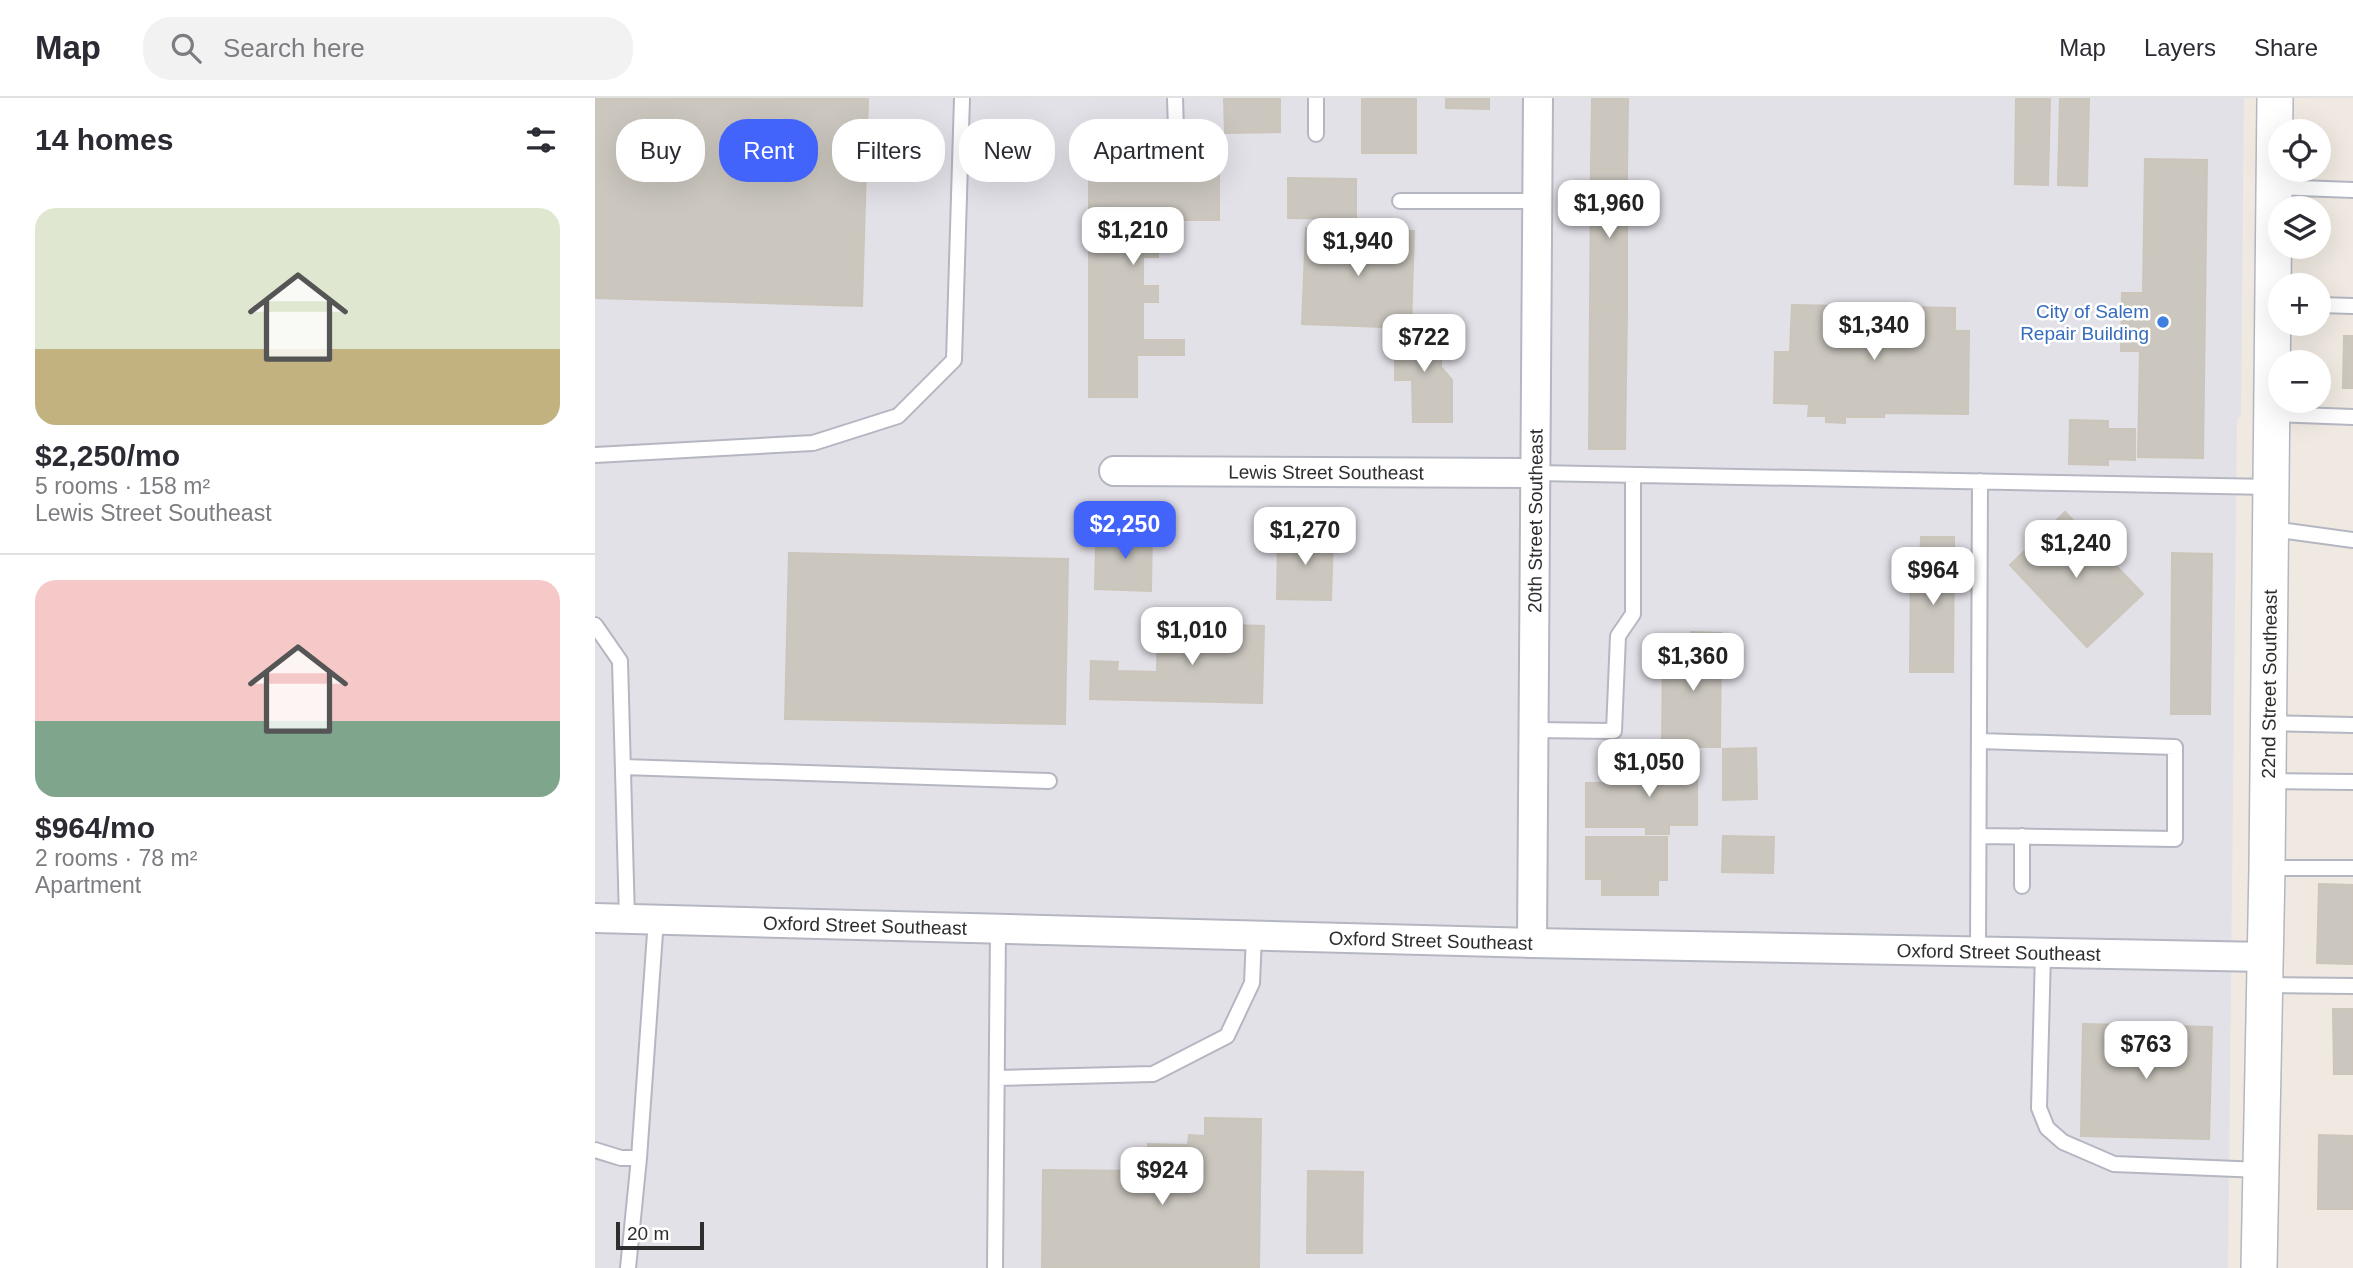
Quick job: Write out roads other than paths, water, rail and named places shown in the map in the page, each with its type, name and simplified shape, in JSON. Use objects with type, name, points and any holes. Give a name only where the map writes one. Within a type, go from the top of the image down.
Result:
[{"type":"street","name":"20th Street Southeast","points":[[1532,943],[1538,98]]},
{"type":"street","name":"22nd Street Southeast","points":[[2275,98],[2275,273]]},
{"type":"street","name":"22nd Street Southeast","points":[[2259,1268],[2266,971],[2271,414],[2275,336]]},
{"type":"street","name":"Lewis Street Southeast","points":[[1114,471],[1536,473]]},
{"type":"street","name":"Oxford Street Southeast","points":[[595,918],[1532,943],[2043,953],[2266,971]]},
{"type":"lane","points":[[595,455],[813,443],[898,416],[954,360],[962,98]]},
{"type":"lane","points":[[1175,98],[1175,119]]},
{"type":"lane","points":[[1317,98],[1317,134]]},
{"type":"lane","points":[[2274,187],[2353,190]]},
{"type":"lane","points":[[1400,201],[1538,201]]},
{"type":"lane","points":[[2331,305],[2353,306]]},
{"type":"lane","points":[[2271,414],[2353,417]]},
{"type":"lane","points":[[1536,473],[2271,487]]},
{"type":"lane","points":[[1534,730],[1614,731],[1618,636],[1633,614],[1633,475]]},
{"type":"lane","points":[[1978,951],[1980,481]]},
{"type":"lane","points":[[2270,528],[2353,540]]},
{"type":"lane","points":[[595,625],[620,661],[627,919]]},
{"type":"lane","points":[[2268,723],[2353,725]]},
{"type":"lane","points":[[1979,741],[2175,747],[2175,839],[1979,836]]},
{"type":"lane","points":[[623,767],[1049,781]]},
{"type":"lane","points":[[2268,781],[2353,782]]},
{"type":"lane","points":[[2022,836],[2022,886]]},
{"type":"lane","points":[[2267,868],[2353,868]]},
{"type":"lane","points":[[628,1268],[639,1158],[656,919]]},
{"type":"lane","points":[[995,1268],[997,929]]},
{"type":"lane","points":[[997,1078],[1153,1074],[1227,1036],[1252,983],[1254,936]]},
{"type":"lane","points":[[2043,953],[2039,1108],[2046,1128],[2063,1142],[2113,1164],[2261,1170]]},
{"type":"lane","points":[[2266,971],[2353,986]]},
{"type":"lane","points":[[595,1150],[621,1158],[639,1158]]},
{"type":"place","name":"City of Salem Repair Building","points":[[2163,322]]}]
